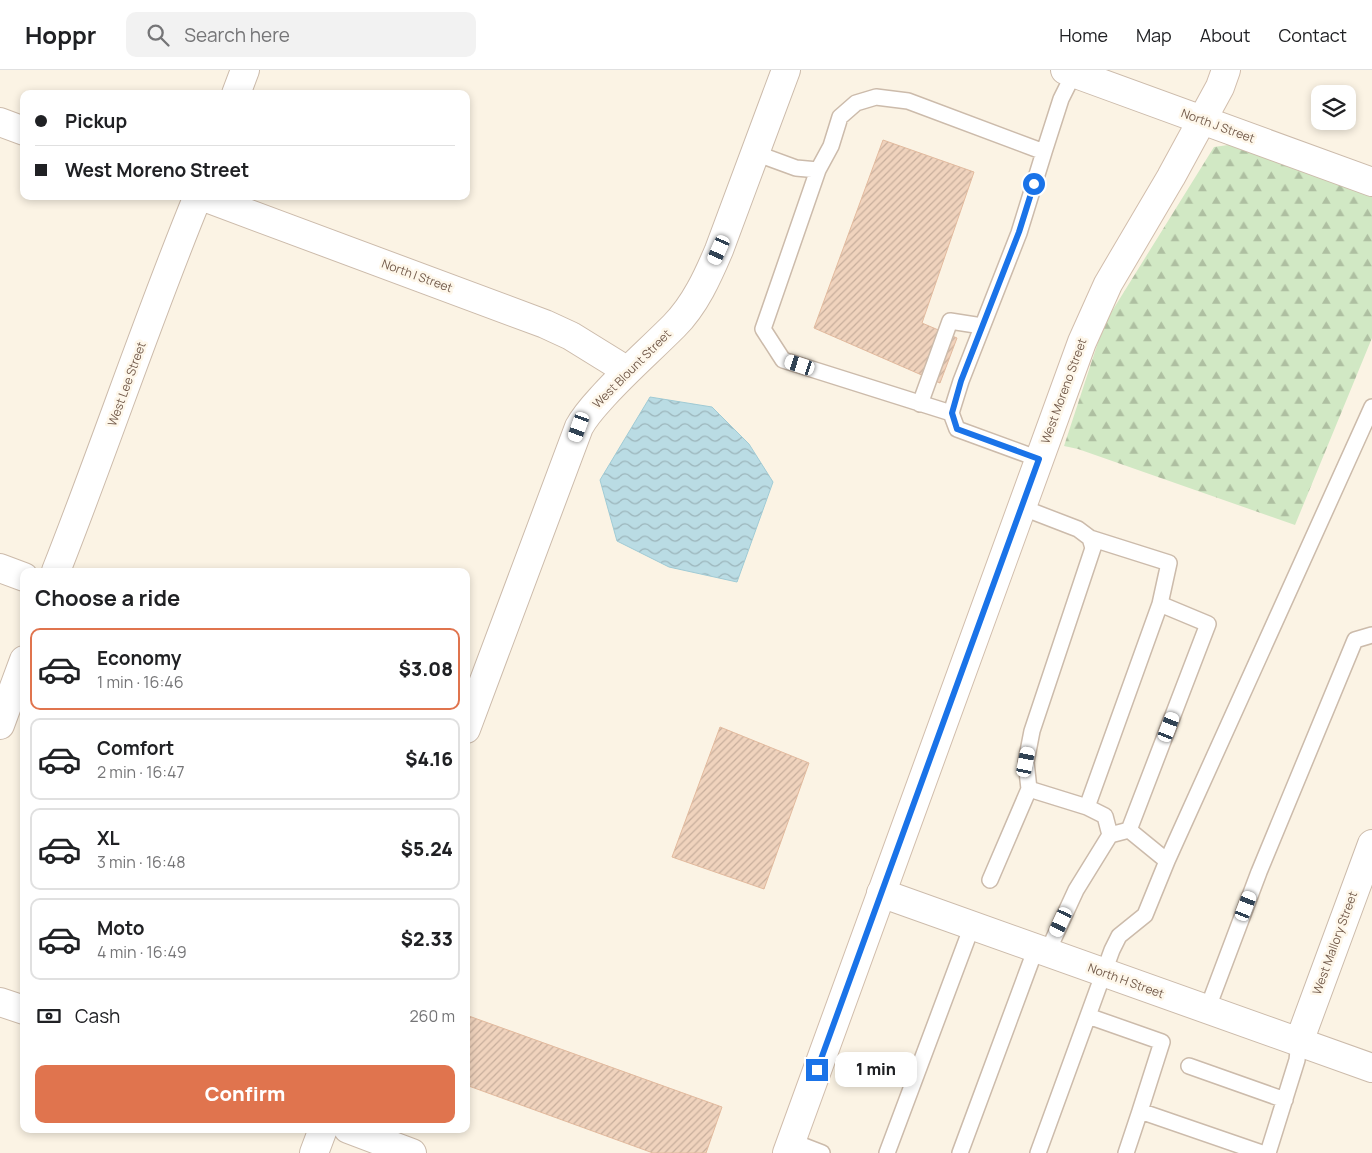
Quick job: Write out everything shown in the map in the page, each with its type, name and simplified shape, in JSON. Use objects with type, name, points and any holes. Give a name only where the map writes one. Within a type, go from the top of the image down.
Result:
[{"type":"street","points":[[238,90],[245,70]]},
{"type":"street","name":"West Blount Street","points":[[470,718],[579,427],[585,416],[626,370],[676,325],[708,277],[786,70]]},
{"type":"street","name":"West Moreno Street","points":[[789,1147],[1082,342],[1108,284],[1171,177],[1220,87],[1226,70]]},
{"type":"street","name":"North J Street","points":[[1069,72],[1372,182]]},
{"type":"street","points":[[0,122],[20,130]]},
{"type":"street","name":"West Lee Street","points":[[57,568],[89,489],[180,240],[197,200]]},
{"type":"street","name":"North I Street","points":[[210,200],[545,324],[571,336],[626,370]]},
{"type":"street","points":[[0,568],[20,576]]},
{"type":"street","points":[[0,725],[20,671]]},
{"type":"street","name":"West Mallory Street","points":[[1299,1042],[1372,844]]},
{"type":"street","name":"North H Street","points":[[881,894],[1372,1068]]},
{"type":"street","points":[[0,1002],[20,1009]]},
{"type":"street","points":[[314,1153],[322,1133]]},
{"type":"street","points":[[359,1133],[412,1153]]},
{"type":"lane","points":[[1039,459],[957,429],[952,413],[961,381],[1019,232],[1069,72]]},
{"type":"lane","points":[[952,413],[783,360],[763,329],[818,170],[831,146],[840,117],[856,103],[876,97],[908,102],[1044,152]]},
{"type":"lane","points":[[755,153],[796,168],[818,170]]},
{"type":"lane","points":[[920,404],[950,321],[982,326]]},
{"type":"lane","points":[[1038,1153],[1112,950],[1120,936],[1145,915],[1167,861],[1372,407]]},
{"type":"lane","points":[[1021,507],[1078,529],[1090,538],[1169,563],[1160,604],[1087,807]]},
{"type":"lane","points":[[990,880],[1029,788],[1026,762],[1032,731],[1093,548],[1090,538]]},
{"type":"lane","points":[[1129,830],[1208,624],[1160,604]]},
{"type":"lane","points":[[1207,1010],[1259,872],[1355,640],[1372,634]]},
{"type":"lane","points":[[1029,788],[1087,807],[1105,816],[1110,835]]},
{"type":"lane","points":[[1129,830],[1167,861]]},
{"type":"lane","points":[[960,1153],[1041,950],[1110,835],[1129,830]]},
{"type":"lane","points":[[887,1153],[972,926]]},
{"type":"lane","points":[[1088,1016],[1162,1042],[1126,1153]]},
{"type":"lane","points":[[1268,1153],[1298,1060],[1299,1042]]},
{"type":"lane","points":[[1189,1066],[1285,1100]]},
{"type":"lane","points":[[1140,1111],[1262,1153]]},
{"type":"lane","points":[[789,1147],[822,1153]]},
{"type":"green space","points":[[1235,144],[1372,194],[1372,338],[1295,525],[1078,449],[1064,446],[1104,324],[1214,147]]},
{"type":"water","points":[[650,397],[712,407],[749,444],[773,482],[737,582],[669,567],[617,541],[600,480]]},
{"type":"building","points":[[883,140],[974,172],[922,323],[957,338],[940,383],[814,328]]},
{"type":"building","points":[[720,727],[809,763],[764,889],[672,857]]},
{"type":"building","points":[[470,1016],[722,1107],[706,1153],[653,1153],[470,1086]]},
{"type":"route","points":[[817,1070],[1039,459],[966,434],[957,429],[952,413],[961,381],[1019,232],[1034,184]]}]
